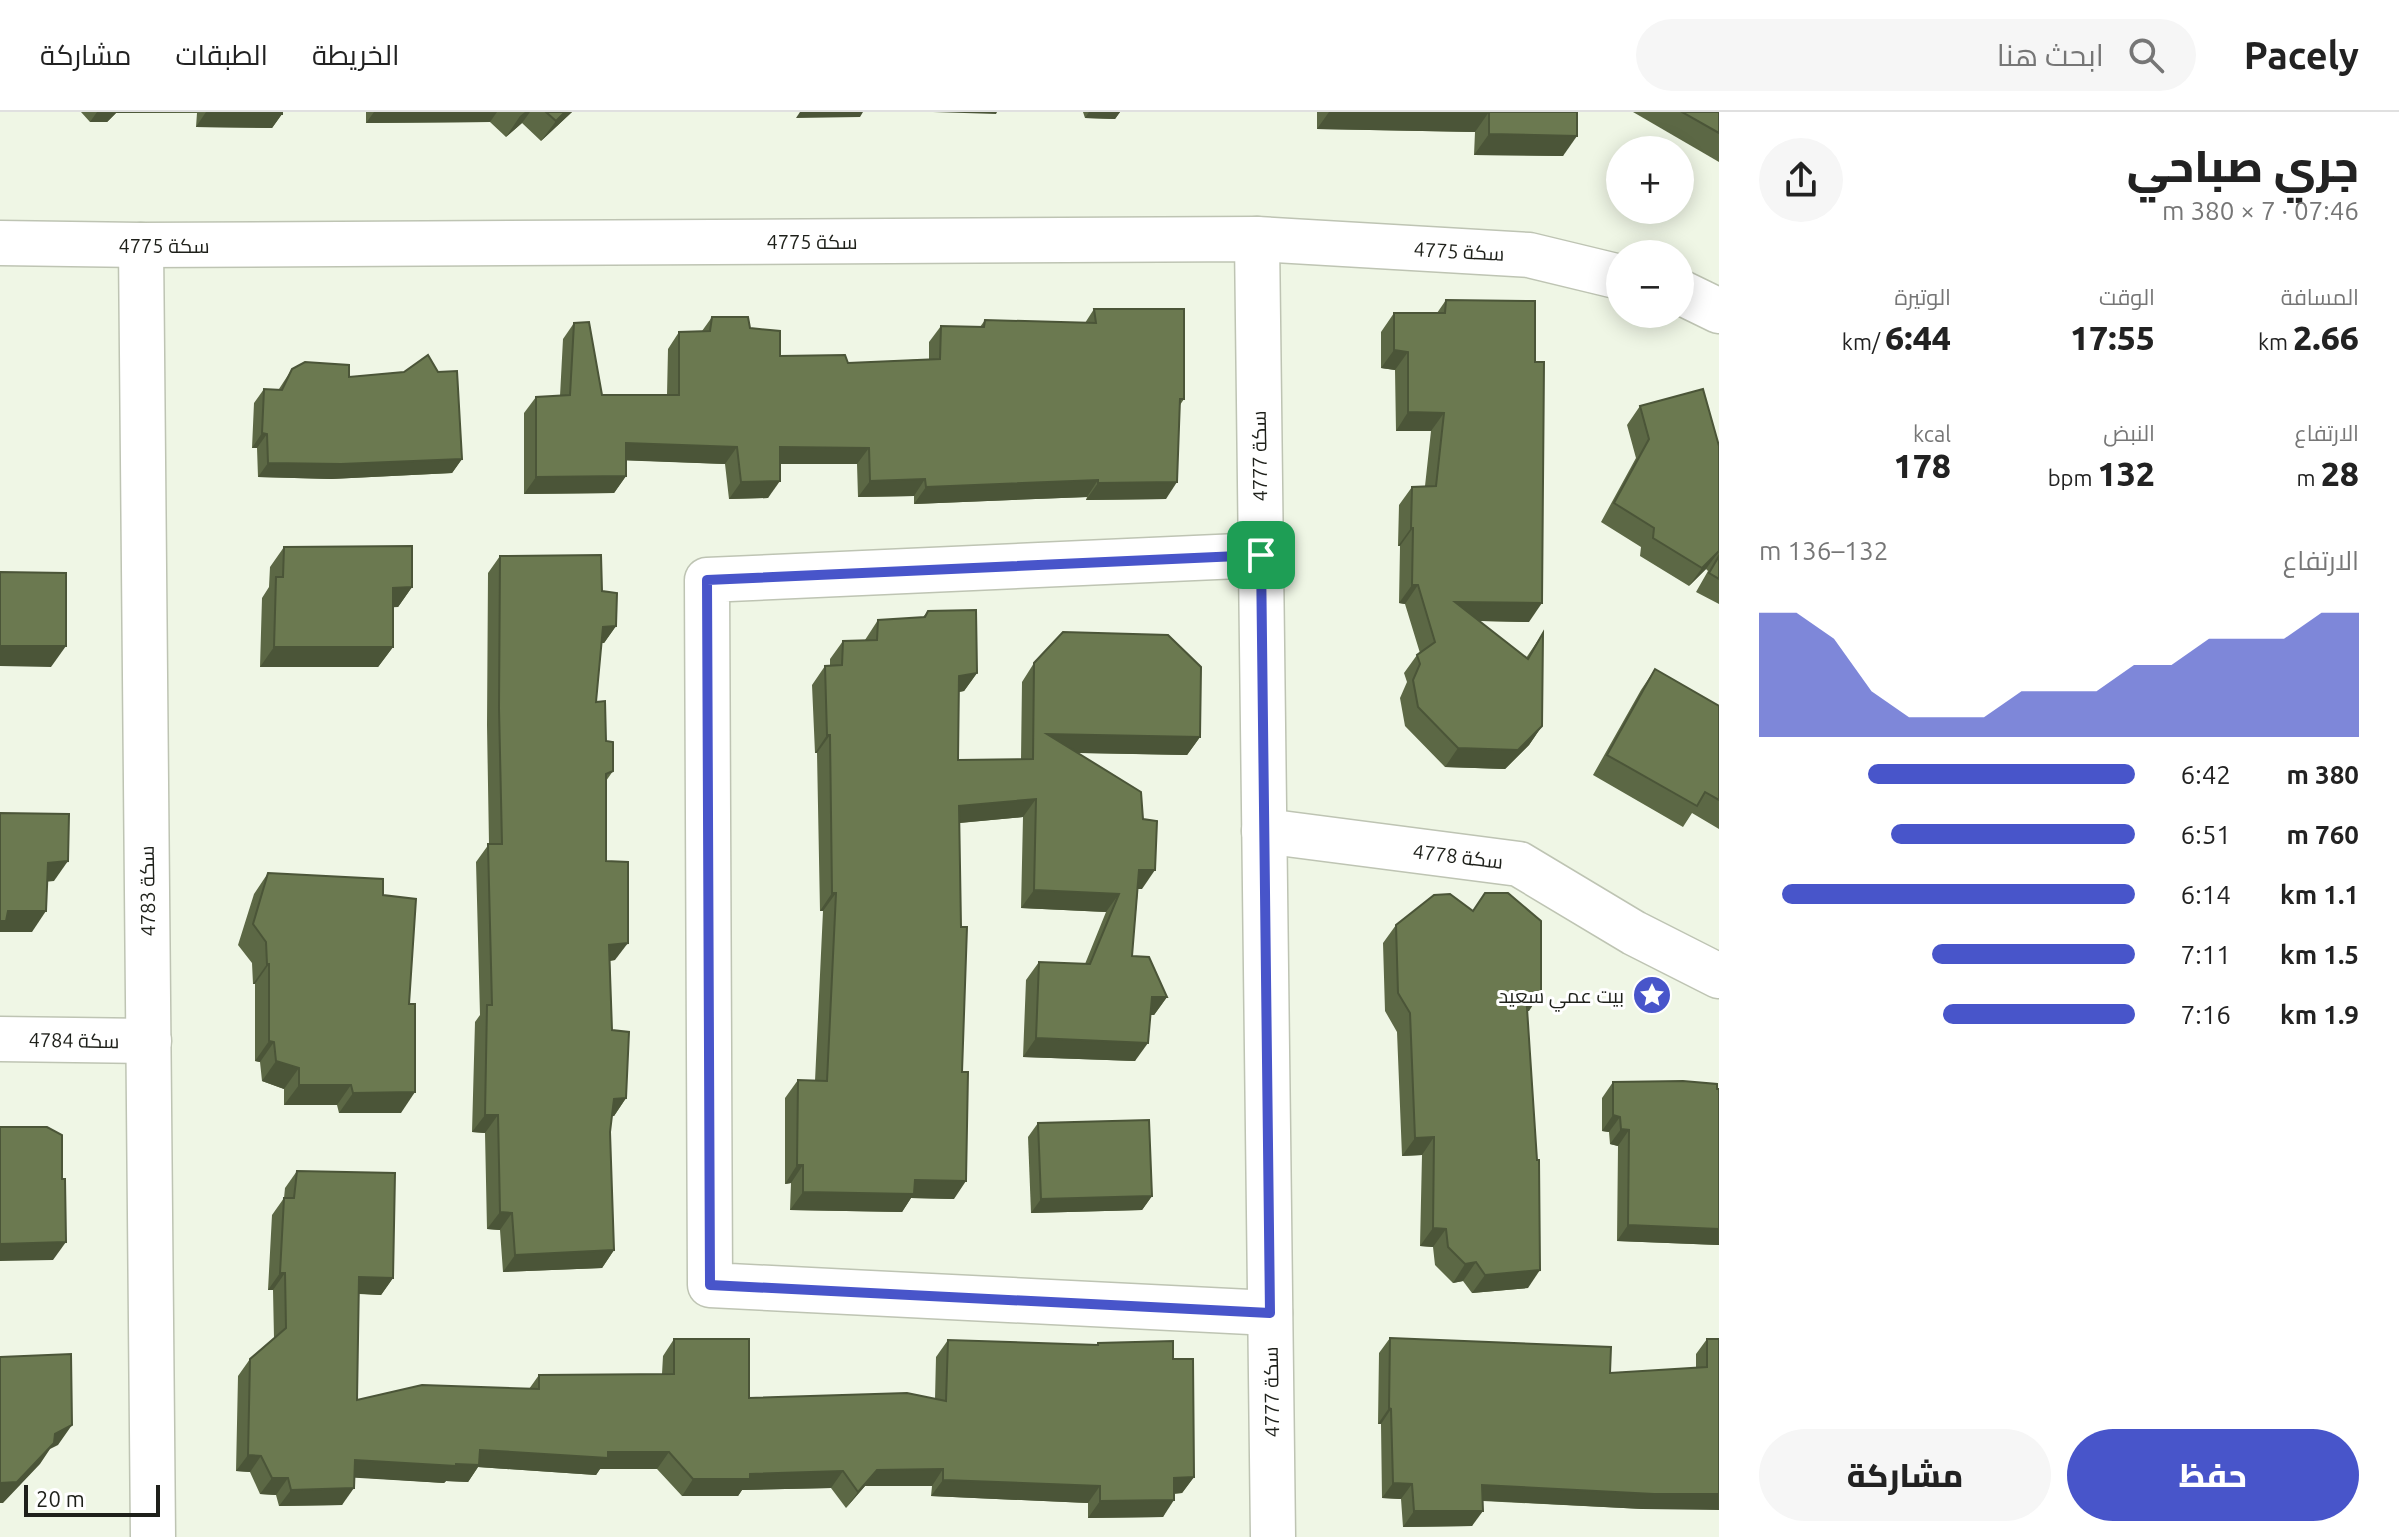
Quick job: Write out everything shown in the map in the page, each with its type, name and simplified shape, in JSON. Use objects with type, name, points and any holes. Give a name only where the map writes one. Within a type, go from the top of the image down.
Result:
[{"type":"street","name":"سكة 4775","points":[[0,243],[141,245],[1257,239],[1529,255],[1606,274]]},
{"type":"street","name":"سكة 4777","points":[[1257,239],[1273,1537]]},
{"type":"street","name":"سكة 4783","points":[[141,245],[153,1537]]},
{"type":"street","points":[[1694,299],[1719,311]]},
{"type":"street","points":[[1261,555],[707,580],[710,1285],[1270,1313]]},
{"type":"street","name":"سكة 4778","points":[[1264,831],[1519,864],[1634,933],[1719,976]]},
{"type":"street","name":"سكة 4784","points":[[0,1039],[149,1041]]},
{"type":"building","points":[[206,112],[282,112],[282,114]]},
{"type":"building","points":[[546,112],[565,112],[556,121]]},
{"type":"building","points":[[1489,112],[1577,112],[1577,136],[1489,134]]},
{"type":"building","points":[[1682,112],[1719,112],[1719,133]]},
{"type":"building","points":[[1446,300],[1535,301],[1535,362],[1544,362],[1542,603],[1455,602],[1528,659],[1543,633],[1542,726],[1518,750],[1458,748],[1418,707],[1413,680],[1420,664],[1417,655],[1435,642],[1418,585],[1412,585],[1412,487],[1436,486],[1444,413],[1408,412],[1408,352],[1394,350],[1394,313],[1445,313]]},
{"type":"building","points":[[1094,309],[1184,309],[1184,399],[1180,399],[1177,482],[1098,483],[1098,480],[926,487],[925,479],[870,481],[869,448],[780,447],[780,481],[741,482],[737,447],[626,443],[626,476],[536,477],[536,397],[570,395],[574,323],[589,322],[602,395],[679,395],[679,332],[710,331],[712,317],[748,317],[750,328],[780,331],[780,356],[845,355],[848,363],[940,359],[941,326],[984,327],[985,320],[1096,323]]},
{"type":"building","points":[[428,355],[438,372],[457,371],[462,459],[341,464],[268,463],[267,434],[262,433],[264,389],[282,390],[292,369],[305,362],[349,365],[349,377],[404,372]]},
{"type":"building","points":[[1703,389],[1719,446],[1719,551],[1702,568],[1653,538],[1654,528],[1614,503],[1649,439],[1640,406]]},
{"type":"building","points":[[412,546],[412,587],[393,588],[393,647],[274,647],[276,577],[283,577],[284,547]]},
{"type":"building","points":[[601,555],[602,591],[617,593],[616,626],[603,627],[596,702],[605,701],[606,741],[613,742],[613,771],[606,774],[606,861],[628,862],[628,943],[609,945],[612,1030],[629,1032],[626,1098],[614,1099],[610,1132],[614,1250],[515,1255],[512,1213],[500,1212],[498,1115],[485,1115],[487,1005],[492,1005],[488,844],[502,844],[500,556]]},
{"type":"building","points":[[1719,556],[1719,579],[1709,573]]},
{"type":"building","points":[[0,572],[66,573],[66,646],[0,646]]},
{"type":"building","points":[[976,610],[977,673],[959,676],[958,760],[1033,759],[1034,663],[1063,632],[1168,635],[1201,667],[1200,737],[1047,734],[1141,792],[1143,819],[1157,821],[1155,870],[1139,870],[1132,956],[1149,957],[1167,997],[1152,997],[1148,1043],[1036,1038],[1039,962],[1090,964],[1119,894],[1034,890],[1036,799],[959,806],[961,927],[967,927],[962,1072],[968,1072],[966,1181],[915,1180],[914,1194],[803,1192],[803,1165],[797,1165],[798,1080],[827,1081],[836,893],[832,893],[830,735],[827,735],[825,666],[842,665],[843,641],[877,640],[878,620],[925,617],[928,611]]},
{"type":"building","points":[[1655,669],[1719,706],[1719,800],[1705,792],[1697,806],[1607,755]]},
{"type":"building","points":[[0,813],[69,814],[68,861],[48,863],[46,911],[8,911],[6,921],[0,921]]},
{"type":"building","points":[[268,873],[383,879],[383,895],[416,899],[409,1004],[415,1004],[415,1092],[353,1093],[351,1085],[299,1085],[299,1068],[276,1061],[274,1042],[269,1041],[266,942],[253,924]]},
{"type":"building","points":[[1485,893],[1508,893],[1541,921],[1541,993],[1526,993],[1539,1160],[1540,1270],[1485,1275],[1476,1262],[1465,1264],[1448,1247],[1446,1229],[1433,1228],[1434,1137],[1415,1138],[1410,1013],[1398,993],[1396,925],[1434,895],[1450,894],[1473,911]]},
{"type":"building","points":[[1613,1082],[1717,1084],[1719,1089],[1719,1229],[1628,1225],[1629,1130],[1621,1129],[1620,1117],[1613,1115]]},
{"type":"building","points":[[1149,1120],[1152,1196],[1041,1199],[1038,1123]]},
{"type":"building","points":[[0,1127],[47,1127],[62,1135],[66,1242],[0,1244]]},
{"type":"building","points":[[297,1171],[395,1173],[393,1278],[359,1277],[357,1400],[422,1385],[539,1389],[539,1375],[674,1374],[674,1339],[749,1339],[749,1398],[907,1393],[946,1401],[948,1340],[1098,1345],[1173,1341],[1173,1359],[1193,1359],[1194,1477],[1174,1478],[1174,1500],[1100,1501],[1100,1486],[943,1480],[943,1469],[877,1470],[858,1492],[843,1471],[750,1474],[750,1479],[693,1479],[669,1452],[608,1452],[608,1458],[480,1450],[479,1465],[355,1460],[354,1488],[291,1490],[288,1478],[272,1478],[261,1456],[248,1455],[250,1359],[286,1328],[285,1273],[280,1273],[284,1198],[294,1198]]},
{"type":"building","points":[[1390,1338],[1611,1347],[1610,1373],[1707,1367],[1707,1339],[1719,1339],[1719,1494],[1654,1494],[1482,1485],[1483,1511],[1414,1511],[1412,1484],[1393,1483],[1389,1408]]},
{"type":"building","points":[[71,1354],[72,1425],[55,1434],[54,1443],[17,1482],[0,1483],[0,1357]]},
{"type":"place","name":"بيت عمي سعيد","points":[[1652,995]]},
{"type":"route","points":[[1261,555],[1270,1313],[710,1285],[707,580],[1261,555]]}]
